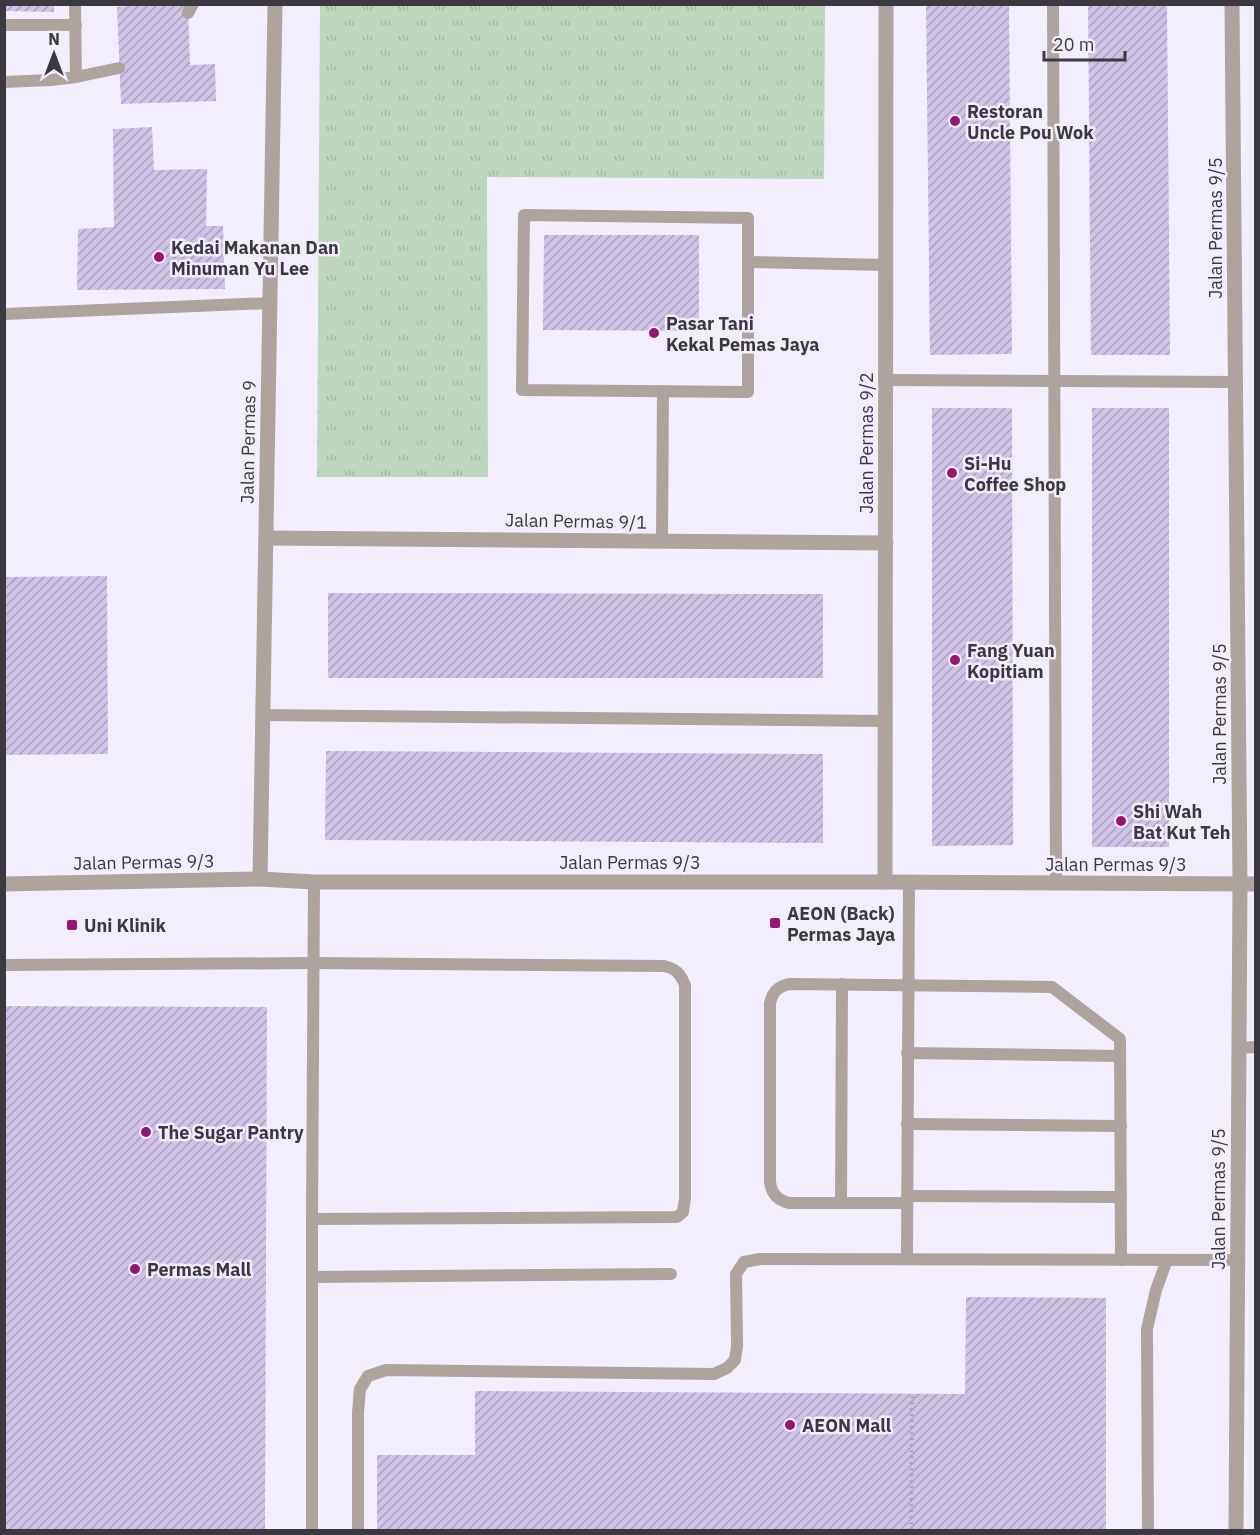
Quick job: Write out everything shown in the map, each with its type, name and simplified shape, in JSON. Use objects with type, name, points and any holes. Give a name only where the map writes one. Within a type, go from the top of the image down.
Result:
[{"type":"street","name":"Jalan Permas 9","points":[[260,879],[275,4]]},
{"type":"street","name":"Jalan Permas 9/2","points":[[885,882],[886,4]]},
{"type":"street","name":"Jalan Permas 9/5","points":[[1232,4],[1240,884],[1236,1530]]},
{"type":"street","name":"Jalan Permas 9/1","points":[[266,538],[886,543]]},
{"type":"street","name":"Jalan Permas 9/3","points":[[4,884],[260,879],[314,882],[1256,884]]},
{"type":"lane","points":[[75,4],[76,77]]},
{"type":"lane","points":[[1053,4],[1056,884]]},
{"type":"lane","points":[[4,25],[76,25]]},
{"type":"lane","points":[[4,82],[76,77],[119,68]]},
{"type":"lane","points":[[524,215],[748,218],[748,262],[748,392],[522,390],[524,215]]},
{"type":"lane","points":[[748,262],[886,265]]},
{"type":"lane","points":[[5,314],[270,303]]},
{"type":"lane","points":[[886,380],[1236,382]]},
{"type":"lane","points":[[662,541],[663,391]]},
{"type":"lane","points":[[263,715],[885,721]]},
{"type":"lane","points":[[312,1530],[314,882]]},
{"type":"lane","points":[[907,1258],[909,882]]},
{"type":"lane","points":[[4,965],[313,963],[652,965],[673,968],[681,976],[685,985],[685,1198],[683,1212],[677,1217],[312,1219]]},
{"type":"lane","points":[[1120,1197],[907,1199],[841,1203],[782,1201],[771,1190],[770,1182],[771,996],[783,985],[790,984],[1052,987],[1120,1039],[1121,1260]]},
{"type":"lane","points":[[841,1203],[842,984]]},
{"type":"lane","points":[[1238,1048],[1256,1047]]},
{"type":"lane","points":[[907,1053],[1120,1056]]},
{"type":"lane","points":[[907,1124],[1120,1125]]},
{"type":"lane","points":[[358,1530],[360,1389],[368,1376],[386,1370],[714,1374],[727,1368],[735,1360],[737,1346],[736,1274],[744,1262],[760,1259],[1237,1260]]},
{"type":"lane","points":[[1148,1530],[1147,1329],[1156,1290],[1167,1260]]},
{"type":"lane","points":[[312,1276],[671,1274]]},
{"type":"path","points":[[911,1530],[912,1394]]},
{"type":"green space","points":[[320,5],[825,5],[824,179],[487,177],[488,477],[317,477]]},
{"type":"building","points":[[5,4],[54,4],[54,12],[5,11]]},
{"type":"building","points":[[188,4],[190,65],[215,64],[216,101],[121,104],[117,7]]},
{"type":"building","points":[[1088,4],[1167,4],[1170,355],[1091,355]]},
{"type":"building","points":[[926,5],[1009,5],[1012,354],[930,355]]},
{"type":"building","points":[[152,127],[154,170],[207,169],[206,226],[223,226],[225,289],[77,290],[78,229],[114,227],[113,129]]},
{"type":"building","points":[[544,235],[699,235],[699,331],[543,330]]},
{"type":"building","points":[[932,408],[1012,408],[1013,845],[932,846]]},
{"type":"building","points":[[1092,408],[1169,408],[1169,847],[1092,847]]},
{"type":"building","points":[[107,576],[108,754],[4,755],[4,577]]},
{"type":"building","points":[[328,593],[823,594],[823,678],[328,678]]},
{"type":"building","points":[[326,751],[823,754],[823,843],[325,840]]},
{"type":"building","name":"Permas Mall","points":[[4,1006],[267,1007],[265,1530],[4,1530]]},
{"type":"building","name":"AEON Mall","points":[[966,1297],[1106,1298],[1106,1530],[377,1530],[377,1455],[475,1455],[475,1391],[965,1394]]},
{"type":"place","name":"Restoran Uncle Pou Wok","points":[[955,121]]},
{"type":"place","name":"Kedai Makanan Dan Minuman Yu Lee","points":[[159,257]]},
{"type":"place","name":"Pasar Tani Kekal Pemas Jaya","points":[[654,333]]},
{"type":"place","name":"Si-Hu Coffee Shop","points":[[952,473]]},
{"type":"place","name":"Fang Yuan Kopitiam","points":[[955,660]]},
{"type":"place","name":"Shi Wah Bat Kut Teh","points":[[1121,821]]},
{"type":"place","name":"AEON (Back) Permas Jaya","points":[[775,923]]},
{"type":"place","name":"Uni Klinik","points":[[72,925]]},
{"type":"place","name":"The Sugar Pantry","points":[[146,1132]]},
{"type":"place","name":"Permas Mall","points":[[135,1269]]},
{"type":"place","name":"AEON Mall","points":[[790,1425]]}]
